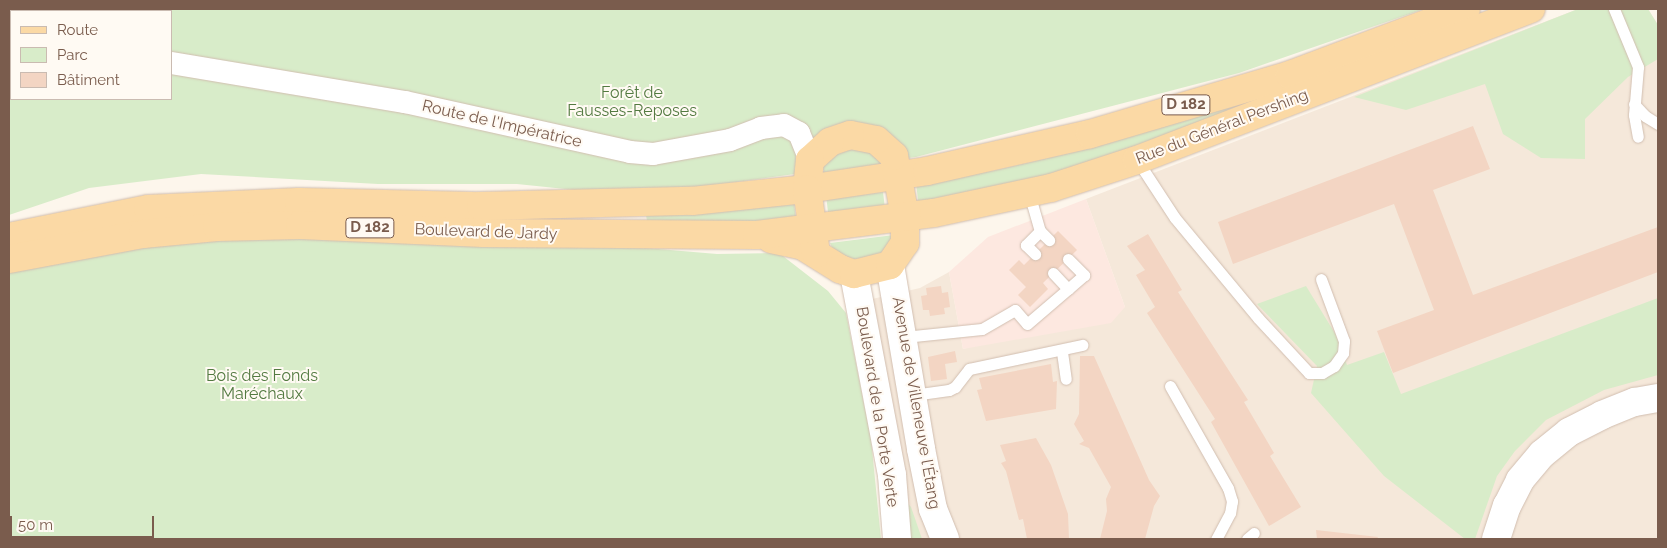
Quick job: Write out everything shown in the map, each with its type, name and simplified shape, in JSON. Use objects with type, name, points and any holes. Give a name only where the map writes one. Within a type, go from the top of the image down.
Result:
[{"type":"main road","name":"Rue du Général Pershing","points":[[899,174],[940,168],[1090,134],[1290,75],[1466,9]]},
{"type":"main road","name":"Rue du Général Pershing","points":[[905,217],[1029,193],[1137,160],[1531,9]]},
{"type":"main road","points":[[814,241],[807,189],[810,160],[830,142],[850,134],[872,138],[890,149],[899,174],[905,217],[905,243],[890,265],[854,274]]},
{"type":"main road","name":"Boulevard de Jardy","points":[[9,237],[148,209],[215,205],[387,202],[481,206],[692,201],[807,189],[899,174]]},
{"type":"main road","name":"D 182","points":[[814,241],[905,217]]},
{"type":"main road","name":"Boulevard de Jardy","points":[[9,259],[115,238],[217,227],[300,225],[484,233],[758,235],[803,246],[814,241],[840,269],[854,274]]},
{"type":"street","name":"Route de l'Impératrice","points":[[172,63],[405,102],[630,152],[653,154],[720,142],[761,128],[784,125],[799,133],[810,160]]},
{"type":"street","name":"Avenue de Villeneuve l'Étang","points":[[890,265],[934,509],[945,539]]},
{"type":"street","name":"Boulevard de la Porte Verte","points":[[854,274],[892,475],[897,539]]},
{"type":"street","points":[[1496,539],[1507,506],[1520,480],[1542,454],[1569,432],[1602,414],[1635,402],[1658,398]]},
{"type":"lane","points":[[1614,9],[1638,67],[1634,104],[1638,137]]},
{"type":"lane","points":[[1634,104],[1645,116],[1658,124]]},
{"type":"lane","points":[[1137,160],[1175,218],[1258,318],[1309,373],[1322,373],[1334,366],[1343,353],[1344,341],[1321,279]]},
{"type":"lane","points":[[1029,193],[1040,230],[1049,240]]},
{"type":"lane","points":[[1035,254],[1026,245],[1040,230]]},
{"type":"lane","points":[[904,337],[982,329],[1015,310],[1027,324],[1084,275],[1068,259]]},
{"type":"lane","points":[[1053,273],[1068,290]]},
{"type":"lane","points":[[913,395],[949,390],[969,369],[1062,352],[1082,345]]},
{"type":"lane","points":[[1062,352],[1066,379]]},
{"type":"lane","points":[[1170,386],[1228,488],[1232,501],[1230,513],[1216,539]]},
{"type":"shaded area","points":[[1578,9],[1648,9],[1658,25],[1658,539],[909,539],[872,299],[920,288],[949,272],[963,349],[1125,307],[1086,199]]},
{"type":"shaded area","points":[[1086,199],[1125,307],[1111,323],[963,349],[949,272],[988,237]]},
{"type":"green space","name":"Forêt de Fausses-Reposes","points":[[9,9],[1424,9],[1239,73],[916,157],[884,161],[886,169],[823,176],[824,170],[633,196],[517,184],[378,184],[201,174],[89,188],[9,215]]},
{"type":"green space","points":[[1493,9],[1519,9],[1116,159],[919,208],[916,183],[992,171],[1091,148],[1227,106]]},
{"type":"green space","points":[[1578,9],[1648,9],[1658,25],[1658,59],[1628,77],[1585,119],[1585,159],[1541,158],[1503,134],[1485,84],[1406,110],[1354,97]]},
{"type":"green space","points":[[883,192],[885,208],[828,215],[826,199]]},
{"type":"green space","points":[[794,203],[796,220],[721,224],[647,221],[646,215],[719,212]]},
{"type":"green space","name":"Bois des Fonds Maréchaux","points":[[218,233],[529,238],[717,254],[779,253],[828,291],[846,313],[871,439],[881,539],[9,539],[9,269]]},
{"type":"green space","points":[[894,235],[887,249],[870,259],[850,261],[835,254],[830,243]]},
{"type":"green space","points":[[1306,286],[1336,335],[1347,365],[1384,352],[1401,394],[1658,298],[1658,375],[1604,390],[1546,420],[1515,451],[1497,476],[1475,539],[1465,539],[1384,476],[1311,393],[1317,366],[1257,304]]},
{"type":"green space","points":[[906,501],[911,507],[922,539],[909,539]]},
{"type":"building","points":[[1473,126],[1490,169],[1433,190],[1473,295],[1658,227],[1658,272],[1393,373],[1377,331],[1434,310],[1394,204],[1233,264],[1218,222]]},
{"type":"building","points":[[1058,231],[1077,250],[1043,283],[1048,289],[1030,307],[1018,295],[1026,287],[1009,270],[1019,260],[1024,265]]},
{"type":"building","points":[[1148,234],[1182,290],[1178,292],[1248,400],[1244,402],[1274,453],[1270,456],[1301,507],[1269,526],[1211,422],[1215,419],[1147,313],[1155,307],[1136,275],[1145,270],[1127,246]]},
{"type":"building","points":[[941,286],[942,293],[948,292],[950,307],[944,308],[945,314],[930,316],[929,310],[923,310],[921,296],[927,295],[926,288]]},
{"type":"building","points":[[955,351],[957,362],[945,364],[947,379],[931,381],[928,357]]},
{"type":"building","points":[[1080,356],[1094,356],[1149,480],[1160,496],[1154,506],[1145,539],[1100,539],[1107,511],[1106,499],[1111,487],[1089,448],[1079,444],[1084,441],[1074,424],[1079,414]]},
{"type":"building","points":[[1051,364],[1053,382],[1057,381],[1056,409],[986,421],[977,390],[982,389],[979,378]]},
{"type":"building","points":[[1036,438],[1051,465],[1068,514],[1069,539],[1027,539],[1023,519],[1019,520],[1006,471],[1001,463],[1006,461],[1000,445]]},
{"type":"building","points":[[1316,530],[1378,537],[1377,539],[1317,539]]}]
